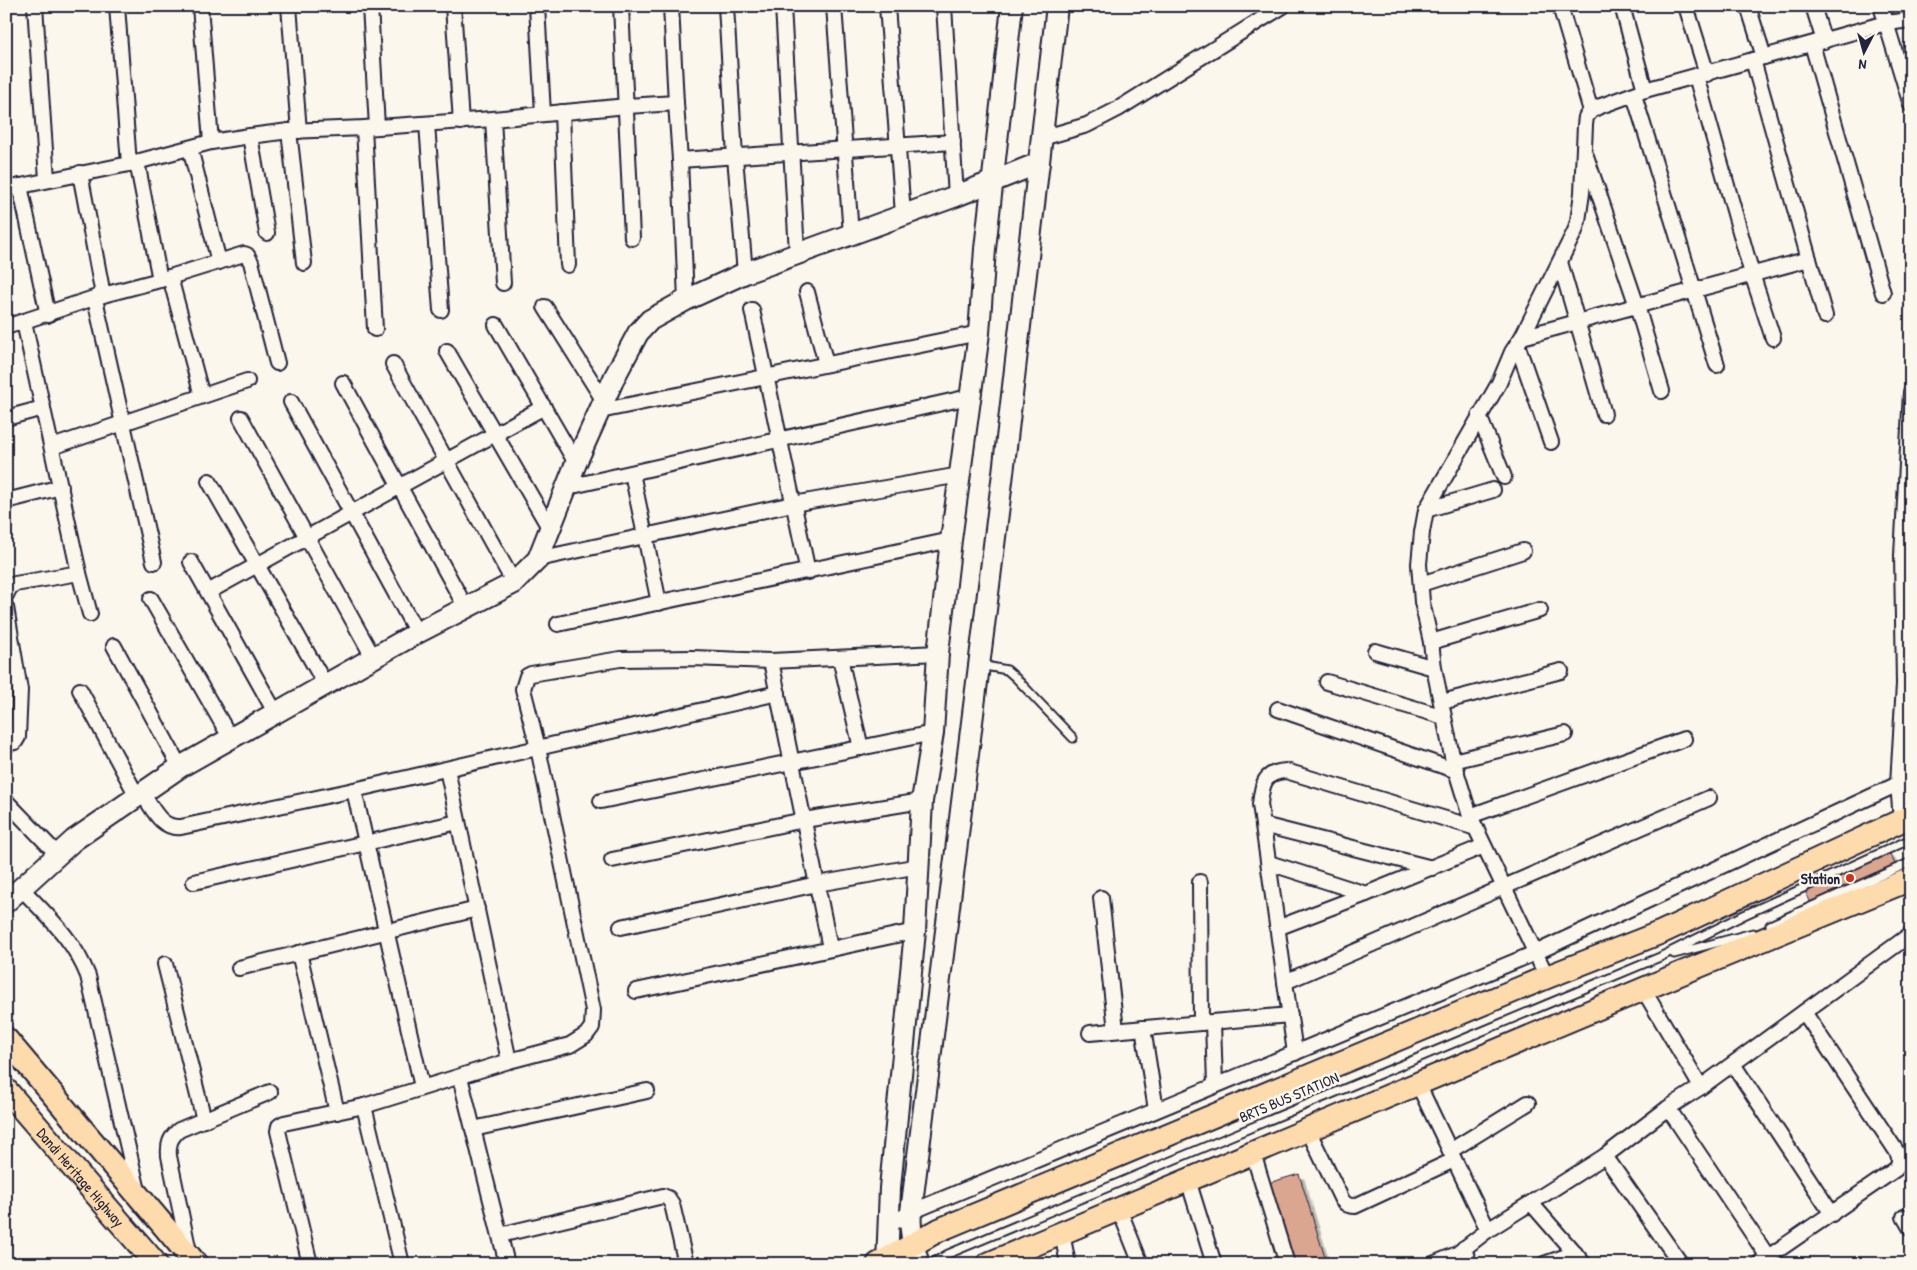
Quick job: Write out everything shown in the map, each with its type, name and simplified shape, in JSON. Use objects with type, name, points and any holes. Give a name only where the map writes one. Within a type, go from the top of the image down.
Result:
[{"type":"main road","points":[[884,1262],[916,1254],[939,1230],[1547,977],[1662,932],[1907,825]]},
{"type":"main road","points":[[988,1264],[1643,989],[1911,879]]},
{"type":"main road","points":[[6,1039],[193,1260]]},
{"type":"main road","name":"Dandi Heritage Highway","points":[[6,1090],[156,1264]]},
{"type":"street","points":[[35,6],[47,179]]},
{"type":"street","points":[[118,6],[133,163],[165,279],[202,396]]},
{"type":"street","points":[[200,6],[211,142]]},
{"type":"street","points":[[289,6],[294,131],[304,262]]},
{"type":"street","points":[[370,6],[370,128],[375,329]]},
{"type":"street","points":[[454,6],[460,122]]},
{"type":"street","points":[[536,6],[544,114]]},
{"type":"street","points":[[622,6],[632,238]]},
{"type":"street","points":[[671,6],[686,300]]},
{"type":"street","points":[[726,6],[734,156],[745,273]]},
{"type":"street","points":[[782,6],[797,253]]},
{"type":"street","points":[[834,6],[851,235]]},
{"type":"street","points":[[887,6],[903,214]]},
{"type":"street","points":[[944,6],[956,196]]},
{"type":"street","points":[[884,1262],[916,931],[922,801],[933,732],[938,653],[951,540],[979,334],[991,189],[1012,6]]},
{"type":"street","points":[[916,1254],[910,1222],[911,1212],[1031,240],[1057,6]]},
{"type":"street","points":[[1042,138],[1087,125],[1118,109],[1283,6]]},
{"type":"street","points":[[1560,6],[1591,111]]},
{"type":"street","points":[[1622,6],[1639,93],[1717,365]]},
{"type":"street","points":[[1686,6],[1701,75],[1752,274],[1773,338]]},
{"type":"street","points":[[1748,6],[1759,59],[1825,316]]},
{"type":"street","points":[[1813,6],[1818,42],[1883,293]]},
{"type":"street","points":[[1881,6],[1886,23],[1905,62],[1911,105]]},
{"type":"street","points":[[1547,977],[1470,816],[1455,766],[1422,602],[1419,564],[1426,510],[1499,382],[1560,262],[1578,221],[1582,193],[1585,125],[1586,117],[1591,111],[1639,93],[1701,75],[1886,23],[1911,20]]},
{"type":"street","points":[[48,314],[13,188],[47,179],[133,163],[211,142],[250,136],[294,131],[460,122],[676,103]]},
{"type":"street","points":[[562,112],[568,265]]},
{"type":"street","points":[[493,119],[503,283]]},
{"type":"street","points":[[427,124],[441,310]]},
{"type":"street","points":[[250,136],[268,234]]},
{"type":"street","points":[[680,160],[953,142]]},
{"type":"street","points":[[1584,147],[1637,306],[1662,391]]},
{"type":"street","points":[[190,148],[219,262]]},
{"type":"street","points":[[139,1197],[88,976],[77,950],[70,940],[10,898],[74,840],[180,767],[373,657],[514,583],[538,559],[576,463],[615,376],[644,325],[686,300],[745,273],[903,214],[956,196],[991,189],[1039,163]]},
{"type":"street","points":[[80,173],[99,297],[123,423],[154,562]]},
{"type":"street","points":[[6,327],[244,254],[250,258],[277,363]]},
{"type":"street","points":[[1519,341],[1577,322],[1809,259]]},
{"type":"street","points":[[1560,262],[1604,414]]},
{"type":"street","points":[[807,292],[826,364]]},
{"type":"street","points":[[544,307],[602,406]]},
{"type":"street","points":[[752,310],[808,572]]},
{"type":"street","points":[[24,322],[79,574],[90,614]]},
{"type":"street","points":[[496,325],[576,463]]},
{"type":"street","points":[[602,406],[979,334]]},
{"type":"street","points":[[1519,341],[1551,442]]},
{"type":"street","points":[[447,351],[550,529]]},
{"type":"street","points":[[393,364],[514,583]]},
{"type":"street","points":[[52,447],[247,381]]},
{"type":"street","points":[[343,383],[466,608]]},
{"type":"street","points":[[1907,825],[1904,782],[1911,392]]},
{"type":"street","points":[[568,486],[780,441],[969,397]]},
{"type":"street","points":[[291,402],[417,633]]},
{"type":"street","points":[[208,592],[544,407]]},
{"type":"street","points":[[6,418],[43,408]]},
{"type":"street","points":[[1479,416],[1504,477]]},
{"type":"street","points":[[241,418],[373,657]]},
{"type":"street","points":[[632,473],[659,603]]},
{"type":"street","points":[[538,559],[793,504],[960,475]]},
{"type":"street","points":[[209,481],[326,684]]},
{"type":"street","points":[[6,501],[61,487]]},
{"type":"street","points":[[1426,510],[1493,490]]},
{"type":"street","points":[[558,624],[951,540]]},
{"type":"street","points":[[1420,584],[1523,551]]},
{"type":"street","points":[[191,562],[275,712]]},
{"type":"street","points":[[6,595],[10,587],[15,584],[79,574]]},
{"type":"street","points":[[151,599],[230,738]]},
{"type":"street","points":[[6,607],[20,690],[18,737],[15,742],[6,744]]},
{"type":"street","points":[[1431,642],[1540,610]]},
{"type":"street","points":[[114,646],[180,767]]},
{"type":"street","points":[[1375,651],[1434,668]]},
{"type":"street","points":[[310,1264],[278,1131],[279,1126],[284,1123],[364,1106],[509,1061],[570,1045],[580,1040],[592,1028],[594,1019],[538,748],[523,689],[525,679],[531,674],[620,659],[771,660],[938,653]]},
{"type":"street","points":[[840,658],[861,748]]},
{"type":"street","points":[[771,660],[830,948]]},
{"type":"street","points":[[1442,702],[1561,671]]},
{"type":"street","points":[[1327,682],[1444,717]]},
{"type":"street","points":[[80,690],[140,794],[163,823],[174,828],[354,790],[778,693]]},
{"type":"street","points":[[1278,709],[1455,766],[1565,734]]},
{"type":"street","points":[[601,801],[933,732]]},
{"type":"street","points":[[1470,816],[1684,739]]},
{"type":"street","points":[[447,769],[509,1061]]},
{"type":"street","points":[[1295,1052],[1260,804],[1266,779],[1274,772],[1286,771],[1476,828]]},
{"type":"street","points":[[888,1226],[911,1212],[1536,953],[1904,782]]},
{"type":"street","points":[[354,790],[422,1088]]},
{"type":"street","points":[[1285,982],[1709,798]]},
{"type":"street","points":[[6,801],[58,855]]},
{"type":"street","points":[[612,860],[804,820],[922,801]]},
{"type":"street","points":[[194,882],[458,822]]},
{"type":"street","points":[[1263,825],[1432,868]]},
{"type":"street","points":[[1278,928],[1484,846]]},
{"type":"street","points":[[1268,863],[1366,894]]},
{"type":"street","points":[[621,927],[817,884],[919,866]]},
{"type":"street","points":[[1200,882],[1207,1023],[1215,1085]]},
{"type":"street","points":[[1101,898],[1116,1030]]},
{"type":"street","points":[[239,968],[477,909]]},
{"type":"street","points":[[636,991],[916,931]]},
{"type":"street","points":[[1433,1264],[1457,1254],[1488,1230],[1605,1156],[1668,1108],[1701,1087],[1911,934]]},
{"type":"street","points":[[299,953],[337,1112]]},
{"type":"street","points":[[165,964],[204,1120]]},
{"type":"street","points":[[1643,989],[1701,1087]]},
{"type":"street","points":[[1668,1108],[1763,1260],[1896,1169],[1900,1160],[1897,1152],[1804,1012]]},
{"type":"street","points":[[1090,1033],[1290,1015]]},
{"type":"street","points":[[1143,1028],[1156,1110]]},
{"type":"street","points":[[1733,1064],[1832,1214]]},
{"type":"street","points":[[460,1077],[507,1264]]},
{"type":"street","points":[[1418,1084],[1488,1230]]},
{"type":"street","points":[[473,1129],[647,1091]]},
{"type":"street","points":[[193,1260],[169,1156],[168,1144],[179,1130],[270,1092]]},
{"type":"street","points":[[1308,1130],[1342,1200],[1346,1204],[1356,1206],[1452,1155],[1528,1103]]},
{"type":"street","points":[[364,1106],[402,1264]]},
{"type":"street","points":[[1253,1153],[1287,1264]]},
{"type":"street","points":[[1605,1156],[1680,1264]]},
{"type":"street","points":[[1188,1180],[1214,1264]]},
{"type":"street","points":[[500,1235],[663,1196],[668,1198],[672,1204],[686,1264]]},
{"type":"street","points":[[1531,1203],[1584,1264]]},
{"type":"street","points":[[1119,1209],[1141,1264]]},
{"type":"street","points":[[1062,1233],[1068,1264]]},
{"type":"street","points":[[1464,1248],[1469,1264]]},
{"type":"street","points":[[1544,1264],[1575,1253]]},
{"type":"lane","points":[[979,665],[1007,670],[1073,738]]},
{"type":"lane","points":[[1660,957],[1744,915],[1907,825]]},
{"type":"lane","points":[[1660,957],[1751,934],[1911,862]]},
{"type":"lane","name":"BRTS BUS STATION","points":[[930,1264],[948,1254],[1660,957]]},
{"type":"building","name":"Station","points":[[1889,852],[1896,866],[1812,905],[1805,891]]},
{"type":"building","points":[[1299,1174],[1327,1264],[1289,1264],[1265,1184]]},
{"type":"place","name":"Station","points":[[1850,878]]}]
